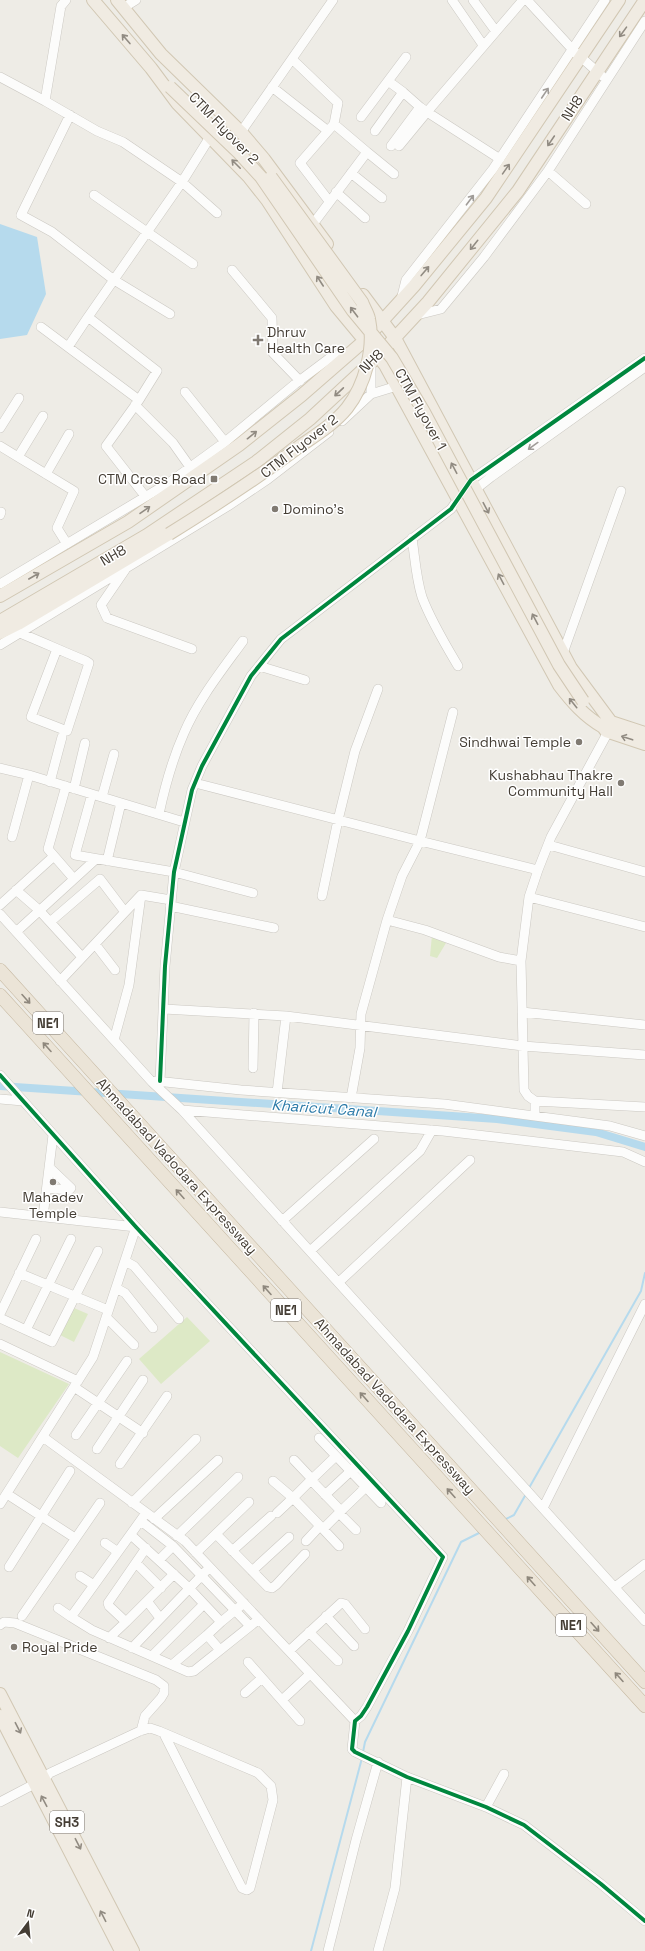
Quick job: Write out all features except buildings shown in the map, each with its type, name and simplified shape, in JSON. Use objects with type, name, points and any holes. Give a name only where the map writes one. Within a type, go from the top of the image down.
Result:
[{"type":"highway","name":"Ahmadabad Vadodara Expressway","points":[[0,970],[645,1682]]},
{"type":"highway","name":"Ahmadabad Vadodara Expressway","points":[[0,996],[645,1706]]},
{"type":"highway","points":[[0,1000],[11,1008]]},
{"type":"main road","points":[[93,0],[151,68],[177,103],[248,176],[267,200],[336,306],[364,341],[374,359],[385,365],[457,505],[559,686],[578,709],[590,720],[645,740]]},
{"type":"main road","name":"CTM Flyover 2","points":[[0,629],[32,616],[226,499],[264,474],[332,423],[347,408],[357,392],[364,375],[368,357],[370,340],[369,319],[362,302],[298,214],[261,165],[197,98],[160,64],[108,0]]},
{"type":"main road","name":"NH8","points":[[0,596],[125,524],[239,445],[302,395],[364,341],[401,300],[486,198],[577,54],[619,0]]},
{"type":"main road","name":"NH8","points":[[0,629],[256,462],[310,419],[374,359],[417,315],[518,191],[596,71],[645,0]]},
{"type":"main road","points":[[120,4],[161,54],[241,132],[283,182],[382,322],[395,338],[562,653],[607,727]]},
{"type":"main road","name":"CTM Flyover 1","points":[[151,68],[239,153],[261,177],[353,311],[392,358],[424,412],[559,664],[583,701],[607,727]]},
{"type":"main road","name":"SH3","points":[[0,1694],[40,1778],[133,1951]]},
{"type":"main road","points":[[0,1716],[40,1778],[121,1951]]},
{"type":"street","points":[[45,101],[61,6],[66,0]]},
{"type":"street","points":[[120,4],[136,0]]},
{"type":"street","points":[[241,132],[333,0]]},
{"type":"street","points":[[452,0],[483,46]]},
{"type":"street","points":[[472,0],[495,30]]},
{"type":"street","points":[[395,146],[423,110],[483,46],[495,30],[523,0]]},
{"type":"street","points":[[527,0],[577,54],[607,80]]},
{"type":"street","points":[[401,300],[406,280],[500,160],[577,54],[605,0]]},
{"type":"street","points":[[417,315],[441,309],[484,257],[548,171],[645,21]]},
{"type":"street","points":[[361,117],[406,57]]},
{"type":"street","points":[[292,59],[338,103],[331,127],[300,163],[329,201]]},
{"type":"street","points":[[0,77],[97,131],[122,142],[182,182],[217,213]]},
{"type":"street","points":[[388,81],[423,110],[500,160]]},
{"type":"street","points":[[272,87],[331,127],[394,174]]},
{"type":"street","points":[[375,131],[403,92]]},
{"type":"street","points":[[70,115],[21,215],[52,232],[114,280],[170,314]]},
{"type":"street","points":[[68,347],[182,182],[210,137]]},
{"type":"street","points":[[312,224],[366,152]]},
{"type":"street","points":[[548,171],[586,204]]},
{"type":"street","points":[[350,173],[382,198]]},
{"type":"street","points":[[336,192],[365,218]]},
{"type":"street","points":[[94,195],[193,264]]},
{"type":"street","points":[[232,270],[272,318],[273,353],[300,381]]},
{"type":"street","points":[[88,317],[157,371],[106,446],[145,496]]},
{"type":"street","points":[[41,327],[137,402],[173,443],[190,467]]},
{"type":"street","points":[[0,584],[118,513],[190,467],[225,442],[331,357],[353,351]]},
{"type":"street","points":[[156,1081],[164,1009],[165,966],[174,872],[184,822],[195,783],[229,714],[259,666],[281,639],[457,505],[473,484],[645,358]]},
{"type":"street","points":[[371,394],[374,359]]},
{"type":"street","points":[[473,484],[645,367]]},
{"type":"street","points":[[0,645],[228,506],[268,479],[327,434],[371,394],[397,386]]},
{"type":"street","points":[[185,392],[225,442]]},
{"type":"street","points":[[0,428],[19,398]]},
{"type":"street","points":[[18,457],[43,416]]},
{"type":"street","points":[[46,474],[69,434]]},
{"type":"street","points":[[0,446],[74,491],[57,528],[67,544]]},
{"type":"street","points":[[562,653],[621,491]]},
{"type":"street","points":[[118,513],[125,524]]},
{"type":"street","points":[[412,538],[417,577],[422,596],[438,631],[458,666]]},
{"type":"street","points":[[127,567],[101,605],[107,618],[192,649]]},
{"type":"street","points":[[20,633],[57,649],[89,663],[67,731],[31,718],[57,649]]},
{"type":"street","points":[[159,814],[167,778],[184,732],[210,686],[243,640]]},
{"type":"street","points":[[259,666],[305,680]]},
{"type":"street","points":[[322,896],[338,820],[355,751],[378,689]]},
{"type":"street","points":[[351,1098],[360,1048],[361,1014],[387,920],[402,876],[420,841],[453,712]]},
{"type":"street","points":[[607,727],[549,845],[538,870],[529,897],[521,961],[524,1090],[528,1096],[536,1100],[645,1108]]},
{"type":"street","points":[[50,782],[62,737]]},
{"type":"street","points":[[74,879],[48,849],[85,743]]},
{"type":"street","points":[[102,797],[114,754]]},
{"type":"street","points":[[0,768],[184,822]]},
{"type":"street","points":[[12,837],[28,775]]},
{"type":"street","points":[[195,783],[538,870]]},
{"type":"street","points":[[92,794],[75,855],[174,872],[253,893]]},
{"type":"street","points":[[107,861],[121,803]]},
{"type":"street","points":[[549,845],[645,872]]},
{"type":"street","points":[[0,905],[54,856]]},
{"type":"street","points":[[16,932],[96,859]]},
{"type":"street","points":[[50,922],[100,879],[125,912]]},
{"type":"street","points":[[16,890],[39,910],[82,957]]},
{"type":"street","points":[[140,895],[274,928]]},
{"type":"street","points":[[60,981],[140,895]]},
{"type":"street","points":[[114,1040],[129,985],[140,895]]},
{"type":"street","points":[[529,897],[645,927]]},
{"type":"street","points":[[0,914],[114,1040],[156,1081],[645,1621]]},
{"type":"street","points":[[387,920],[425,930],[499,957],[521,961]]},
{"type":"street","points":[[95,944],[115,970]]},
{"type":"street","points":[[164,1009],[286,1016],[523,1046],[645,1055]]},
{"type":"street","points":[[522,1012],[645,1025]]},
{"type":"street","points":[[253,1068],[254,1013]]},
{"type":"street","points":[[277,1092],[286,1016]]},
{"type":"street","points":[[0,1075],[354,1468],[443,1557],[408,1631],[367,1706],[361,1716],[355,1721],[352,1749],[356,1753],[376,1761],[407,1777],[516,1820],[531,1829],[645,1921]]},
{"type":"street","points":[[156,1081],[351,1098],[444,1104],[610,1126],[645,1136]]},
{"type":"street","points":[[0,1099],[23,1101]]},
{"type":"street","points":[[535,1116],[536,1100]]},
{"type":"street","points":[[182,1110],[432,1130],[623,1152],[645,1162]]},
{"type":"street","points":[[310,1251],[420,1151],[432,1130]]},
{"type":"street","points":[[43,1217],[53,1135]]},
{"type":"street","points":[[282,1221],[374,1139]]},
{"type":"street","points":[[339,1282],[470,1160]]},
{"type":"street","points":[[47,1188],[69,1190],[71,1188],[49,1167]]},
{"type":"street","points":[[0,1212],[136,1227]]},
{"type":"street","points":[[0,1504],[93,1357],[136,1227]]},
{"type":"street","points":[[0,1314],[36,1239]]},
{"type":"street","points":[[26,1330],[71,1239]]},
{"type":"street","points":[[0,1318],[52,1342],[98,1251]]},
{"type":"street","points":[[124,1261],[134,1266],[179,1319]]},
{"type":"street","points":[[19,1272],[75,1296],[107,1314],[134,1345]]},
{"type":"street","points":[[116,1288],[125,1293],[153,1328]]},
{"type":"street","points":[[543,1508],[645,1304]]},
{"type":"street","points":[[31,1343],[35,1334]]},
{"type":"street","points":[[0,1344],[76,1384],[98,1403],[143,1433]]},
{"type":"street","points":[[76,1435],[127,1361]]},
{"type":"street","points":[[97,1449],[144,1380]]},
{"type":"street","points":[[120,1464],[168,1396]]},
{"type":"street","points":[[43,1437],[177,1536],[196,1553],[355,1721]]},
{"type":"street","points":[[319,1438],[336,1456],[354,1468],[366,1487],[381,1503]]},
{"type":"street","points":[[132,1503],[196,1440]]},
{"type":"street","points":[[232,1551],[293,1498],[336,1456]]},
{"type":"street","points":[[154,1519],[218,1460]]},
{"type":"street","points":[[294,1460],[356,1530]]},
{"type":"street","points":[[326,1495],[354,1468]]},
{"type":"street","points":[[9,1567],[70,1471]]},
{"type":"street","points":[[177,1536],[238,1477]]},
{"type":"street","points":[[273,1481],[293,1498],[339,1546]]},
{"type":"street","points":[[306,1542],[366,1487]]},
{"type":"street","points":[[6,1494],[75,1538]]},
{"type":"street","points":[[196,1553],[249,1502]]},
{"type":"street","points":[[22,1616],[100,1503]]},
{"type":"street","points":[[71,1617],[146,1513]]},
{"type":"street","points":[[141,1521],[172,1546],[202,1575],[250,1626]]},
{"type":"street","points":[[131,1534],[190,1588],[221,1622]]},
{"type":"street","points":[[216,1534],[263,1583],[272,1588],[305,1554]]},
{"type":"street","points":[[252,1571],[289,1536]]},
{"type":"street","points":[[105,1543],[118,1552]]},
{"type":"street","points":[[158,1560],[172,1546]]},
{"type":"street","points":[[126,1622],[109,1606],[108,1603],[146,1548]]},
{"type":"street","points":[[136,1563],[161,1588]]},
{"type":"street","points":[[615,1587],[645,1564]]},
{"type":"street","points":[[132,1648],[210,1568]]},
{"type":"street","points":[[110,1638],[174,1574]]},
{"type":"street","points":[[80,1576],[94,1585]]},
{"type":"street","points":[[147,1601],[160,1618]]},
{"type":"street","points":[[172,1665],[244,1603]]},
{"type":"street","points":[[152,1656],[204,1604]]},
{"type":"street","points":[[289,1651],[337,1605],[345,1604],[365,1629]]},
{"type":"street","points":[[58,1608],[92,1630],[188,1672],[194,1671],[259,1619]]},
{"type":"street","points":[[326,1616],[354,1646]]},
{"type":"street","points":[[0,1625],[4,1622],[14,1623],[156,1680],[164,1686],[164,1693],[145,1716],[141,1731]]},
{"type":"street","points":[[309,1632],[338,1661]]},
{"type":"street","points":[[206,1635],[220,1650]]},
{"type":"street","points":[[248,1662],[300,1721]]},
{"type":"street","points":[[282,1700],[310,1674]]},
{"type":"street","points":[[245,1693],[262,1678]]},
{"type":"street","points":[[0,1796],[150,1728],[258,1773],[271,1786],[273,1800],[250,1888],[247,1890],[242,1888],[164,1734]]},
{"type":"street","points":[[328,1951],[376,1761]]},
{"type":"street","points":[[486,1807],[504,1774]]},
{"type":"street","points":[[378,1951],[395,1888],[407,1777]]},
{"type":"street","points":[[0,1802],[40,1778]]},
{"type":"green space","points":[[432,935],[446,943],[437,958],[430,956]]},
{"type":"green space","points":[[74,1308],[88,1314],[74,1342],[60,1335]]},
{"type":"green space","points":[[187,1317],[210,1341],[161,1384],[139,1359]]},
{"type":"green space","points":[[0,1352],[69,1384],[18,1458],[0,1446]]},
{"type":"water","points":[[0,224],[37,237],[46,294],[27,335],[0,339]]},
{"type":"waterway","name":"Kharicut Canal","points":[[0,1086],[497,1119],[596,1132],[645,1147]]},
{"type":"waterway","points":[[529,1488],[641,1291],[645,1273]]},
{"type":"waterway","points":[[504,1520],[514,1515],[526,1494]]},
{"type":"waterway","points":[[363,1752],[365,1742],[461,1542],[481,1532]]},
{"type":"waterway","points":[[311,1951],[362,1758]]},
{"type":"cycle path","points":[[160,1081],[165,966],[174,872],[192,790],[202,766],[251,676],[281,639],[451,509],[471,480],[645,358]]},
{"type":"cycle path","points":[[0,1075],[136,1227],[443,1557],[408,1631],[367,1707],[361,1716],[355,1721],[352,1749],[355,1752],[407,1777],[486,1807],[524,1825],[601,1884],[645,1921]]},
{"type":"place","name":"Dhruv Health Care","points":[[258,340]]},
{"type":"place","name":"CTM Cross Road","points":[[214,479]]},
{"type":"place","name":"Domino's","points":[[275,509]]},
{"type":"place","name":"Sindhwai Temple","points":[[579,742]]},
{"type":"place","name":"Kushabhau Thakre Community Hall","points":[[621,783]]},
{"type":"place","name":"Mahadev Temple","points":[[53,1182]]},
{"type":"place","name":"Royal Pride","points":[[14,1647]]}]
